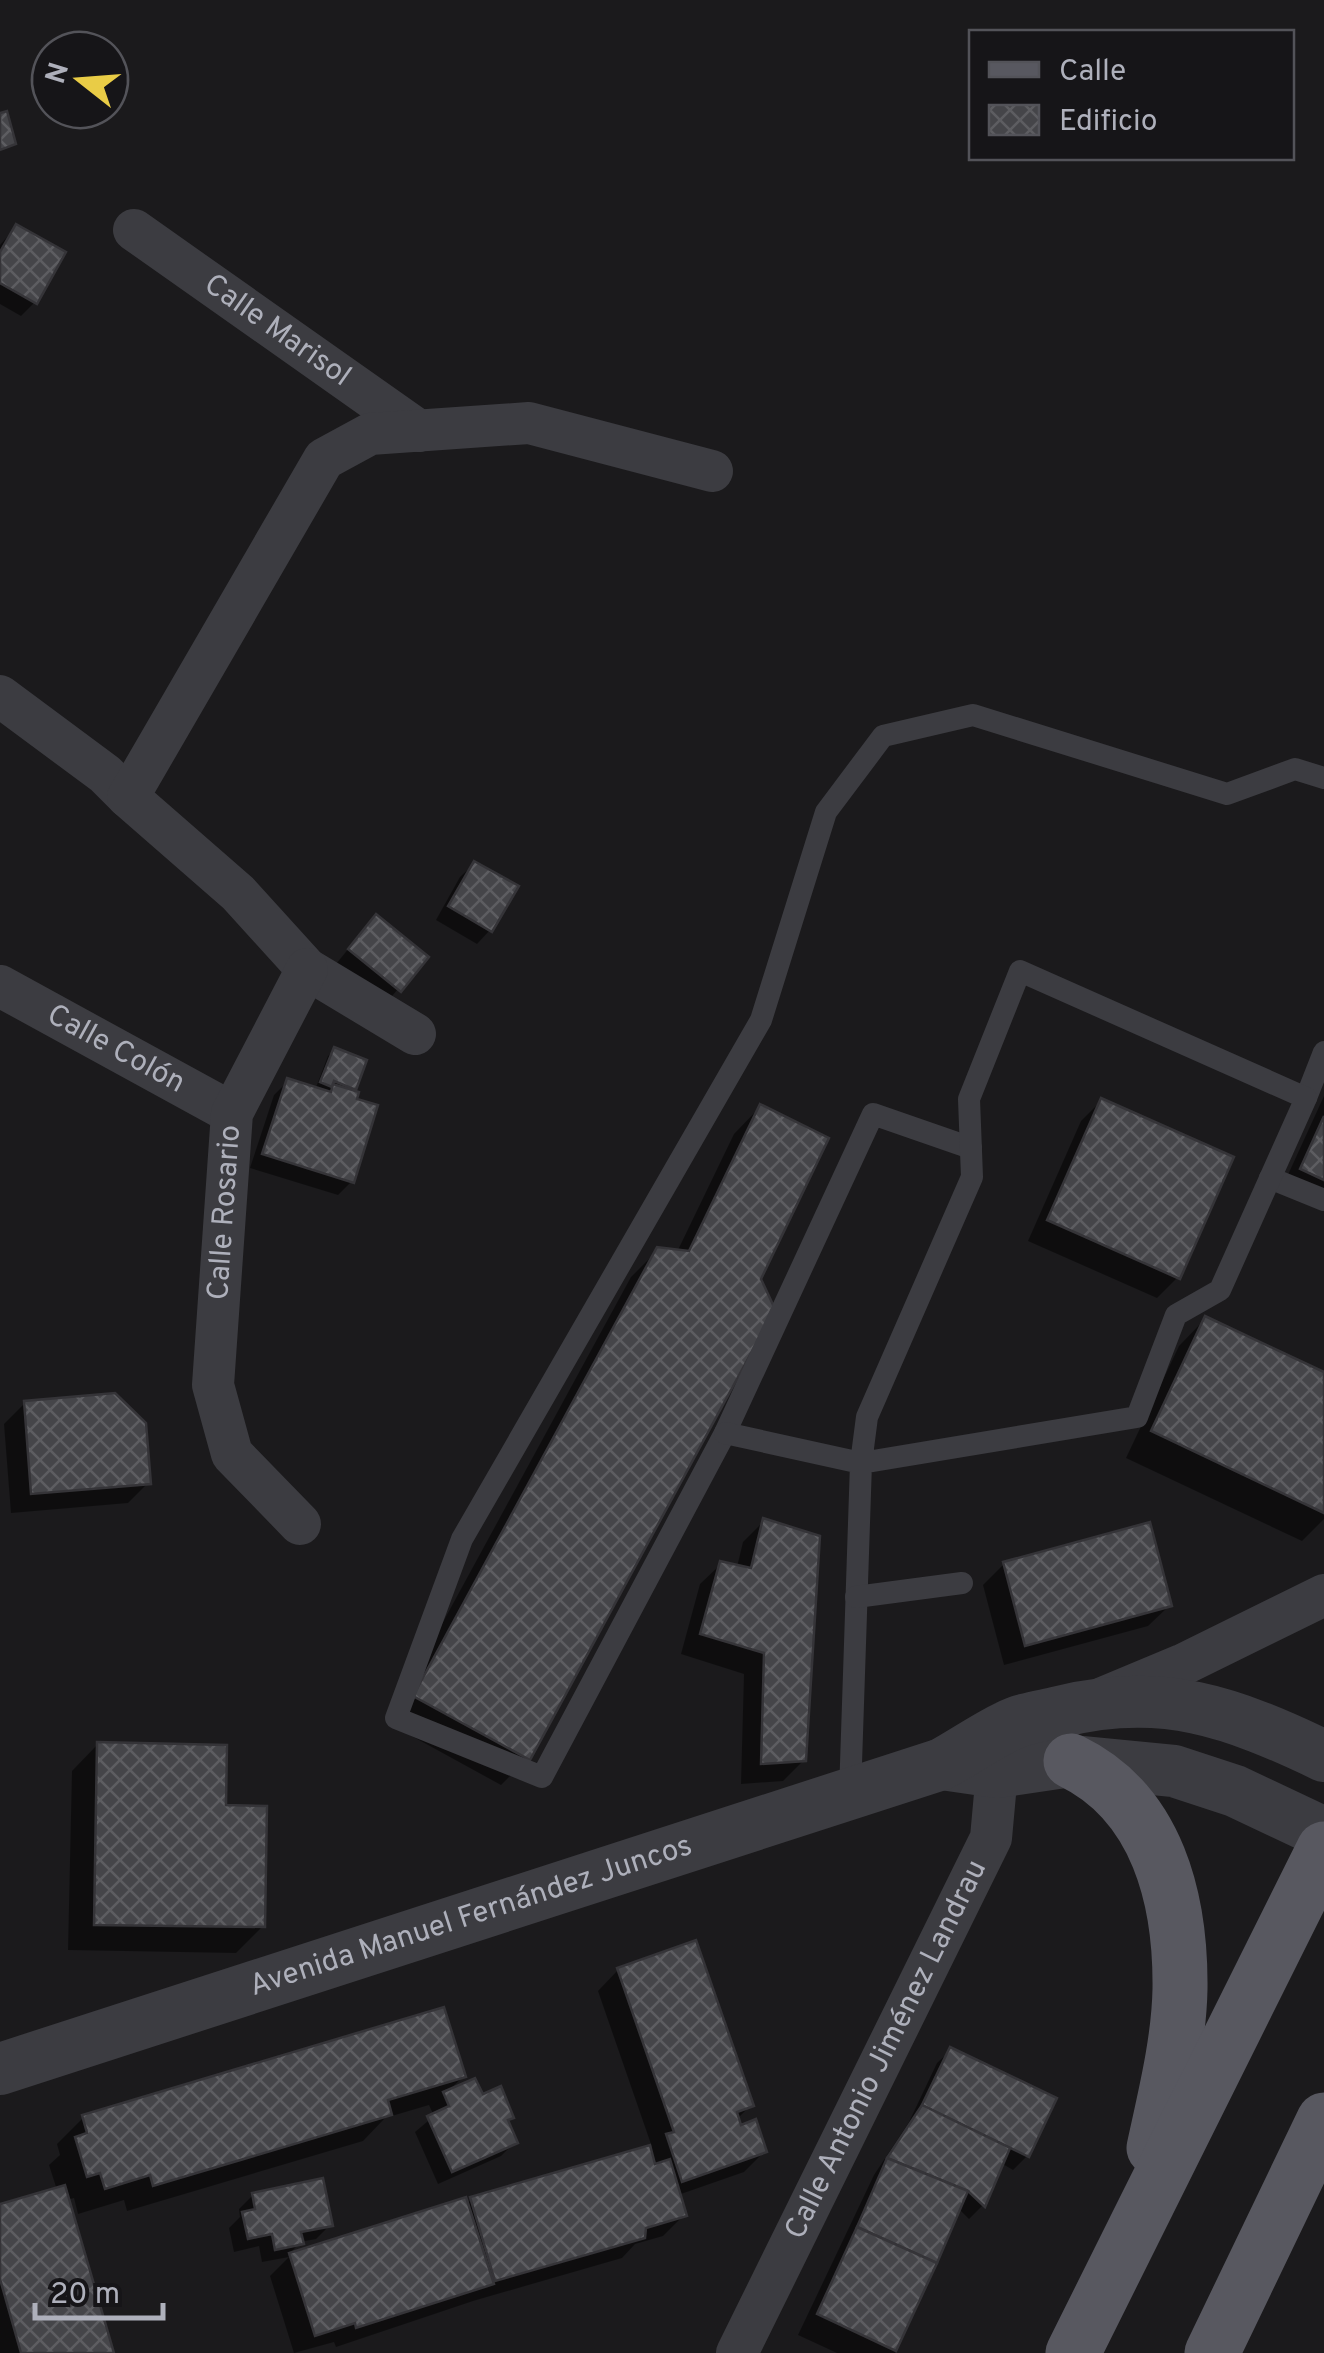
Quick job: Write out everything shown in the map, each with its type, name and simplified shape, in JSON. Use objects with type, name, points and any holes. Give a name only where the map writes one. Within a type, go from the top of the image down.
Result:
[{"type":"main road","points":[[1071,1761],[1098,1774],[1147,1829],[1172,1891],[1180,1990],[1166,2090],[1140,2214]]},
{"type":"main road","points":[[1073,2353],[1324,1850]]},
{"type":"main road","points":[[1212,2353],[1324,2120]]},
{"type":"street","name":"Calle Marisol","points":[[134,230],[419,431]]},
{"type":"street","points":[[128,797],[324,458],[370,434],[530,424],[712,471]]},
{"type":"street","points":[[0,696],[105,774],[255,912],[308,970],[415,1034]]},
{"type":"street","name":"Calle Rosario","points":[[300,1524],[232,1454],[213,1385],[232,1112],[308,970]]},
{"type":"street","name":"Calle Colón","points":[[0,986],[232,1112]]},
{"type":"street","points":[[1087,1705],[1182,1664],[1324,1594]]},
{"type":"street","points":[[993,1755],[1011,1724],[1087,1705],[1137,1700],[1197,1708],[1255,1723],[1324,1756]]},
{"type":"street","name":"Avenida Manuel Fernández Juncos","points":[[0,2069],[942,1764],[993,1755],[1174,1771],[1235,1791],[1324,1833]]},
{"type":"street","name":"Calle Antonio Jiménez Landrau","points":[[737,2353],[991,1838],[993,1755]]},
{"type":"lane","points":[[971,1148],[873,1114],[724,1433],[542,1777],[396,1718],[462,1539],[761,1020],[826,812],[883,736],[973,715],[1227,794],[1295,769],[1324,778]]},
{"type":"lane","points":[[850,1794],[860,1463],[867,1417],[972,1177],[969,1098],[1020,972],[1306,1098]]},
{"type":"lane","points":[[724,1433],[860,1463],[1137,1417],[1176,1315],[1220,1290],[1324,1052]]},
{"type":"lane","points":[[1270,1178],[1324,1200]]},
{"type":"lane","points":[[856,1597],[962,1582]]},
{"type":"building","points":[[7,111],[16,144],[0,150],[0,113]]},
{"type":"building","points":[[16,224],[66,252],[37,304],[0,283],[0,252]]},
{"type":"building","points":[[474,861],[519,886],[492,932],[448,906]]},
{"type":"building","points":[[376,914],[429,957],[401,992],[348,949]]},
{"type":"building","points":[[334,1047],[367,1060],[356,1090],[334,1081],[332,1087],[320,1082]]},
{"type":"building","points":[[287,1078],[331,1092],[333,1084],[359,1092],[357,1099],[378,1105],[354,1183],[262,1154]]},
{"type":"building","points":[[1101,1098],[1234,1157],[1180,1279],[1047,1220]]},
{"type":"building","points":[[760,1104],[829,1138],[761,1279],[775,1309],[530,1760],[413,1696],[657,1247],[689,1251]]},
{"type":"building","points":[[1324,1116],[1324,1180],[1300,1169]]},
{"type":"building","points":[[1205,1316],[1324,1372],[1324,1513],[1151,1431]]},
{"type":"building","points":[[115,1393],[146,1423],[151,1484],[31,1494],[24,1401]]},
{"type":"building","points":[[763,1518],[820,1536],[806,1761],[761,1764],[764,1653],[700,1634],[720,1561],[751,1568]]},
{"type":"building","points":[[1150,1522],[1172,1606],[1025,1646],[1003,1562]]},
{"type":"building","points":[[97,1742],[227,1745],[226,1805],[267,1806],[265,1927],[94,1925]]},
{"type":"building","points":[[696,1940],[754,2106],[737,2112],[741,2125],[756,2119],[767,2152],[682,2182],[666,2134],[674,2132],[617,1968]]},
{"type":"building","points":[[444,2007],[466,2077],[388,2100],[392,2115],[153,2186],[150,2175],[105,2189],[100,2173],[87,2177],[75,2137],[87,2133],[82,2115]]},
{"type":"building","points":[[950,2047],[1057,2098],[1029,2157],[922,2105]]},
{"type":"building","points":[[475,2078],[483,2094],[501,2086],[514,2118],[508,2120],[518,2143],[452,2172],[427,2116],[449,2106],[443,2092]]},
{"type":"building","points":[[922,2105],[1010,2148],[985,2207],[968,2191],[887,2158]]},
{"type":"building","points":[[650,2145],[655,2164],[670,2159],[687,2216],[646,2228],[645,2238],[495,2281],[470,2197]]},
{"type":"building","points":[[887,2158],[968,2191],[937,2263],[857,2227]]},
{"type":"building","points":[[323,2178],[333,2226],[301,2232],[304,2244],[275,2250],[272,2234],[248,2239],[242,2212],[255,2209],[252,2193]]},
{"type":"building","points":[[65,2185],[114,2353],[21,2353],[0,2279],[0,2204]]},
{"type":"building","points":[[466,2197],[494,2284],[356,2328],[355,2323],[315,2336],[289,2253]]},
{"type":"building","points":[[857,2227],[937,2263],[896,2351],[817,2314]]}]
